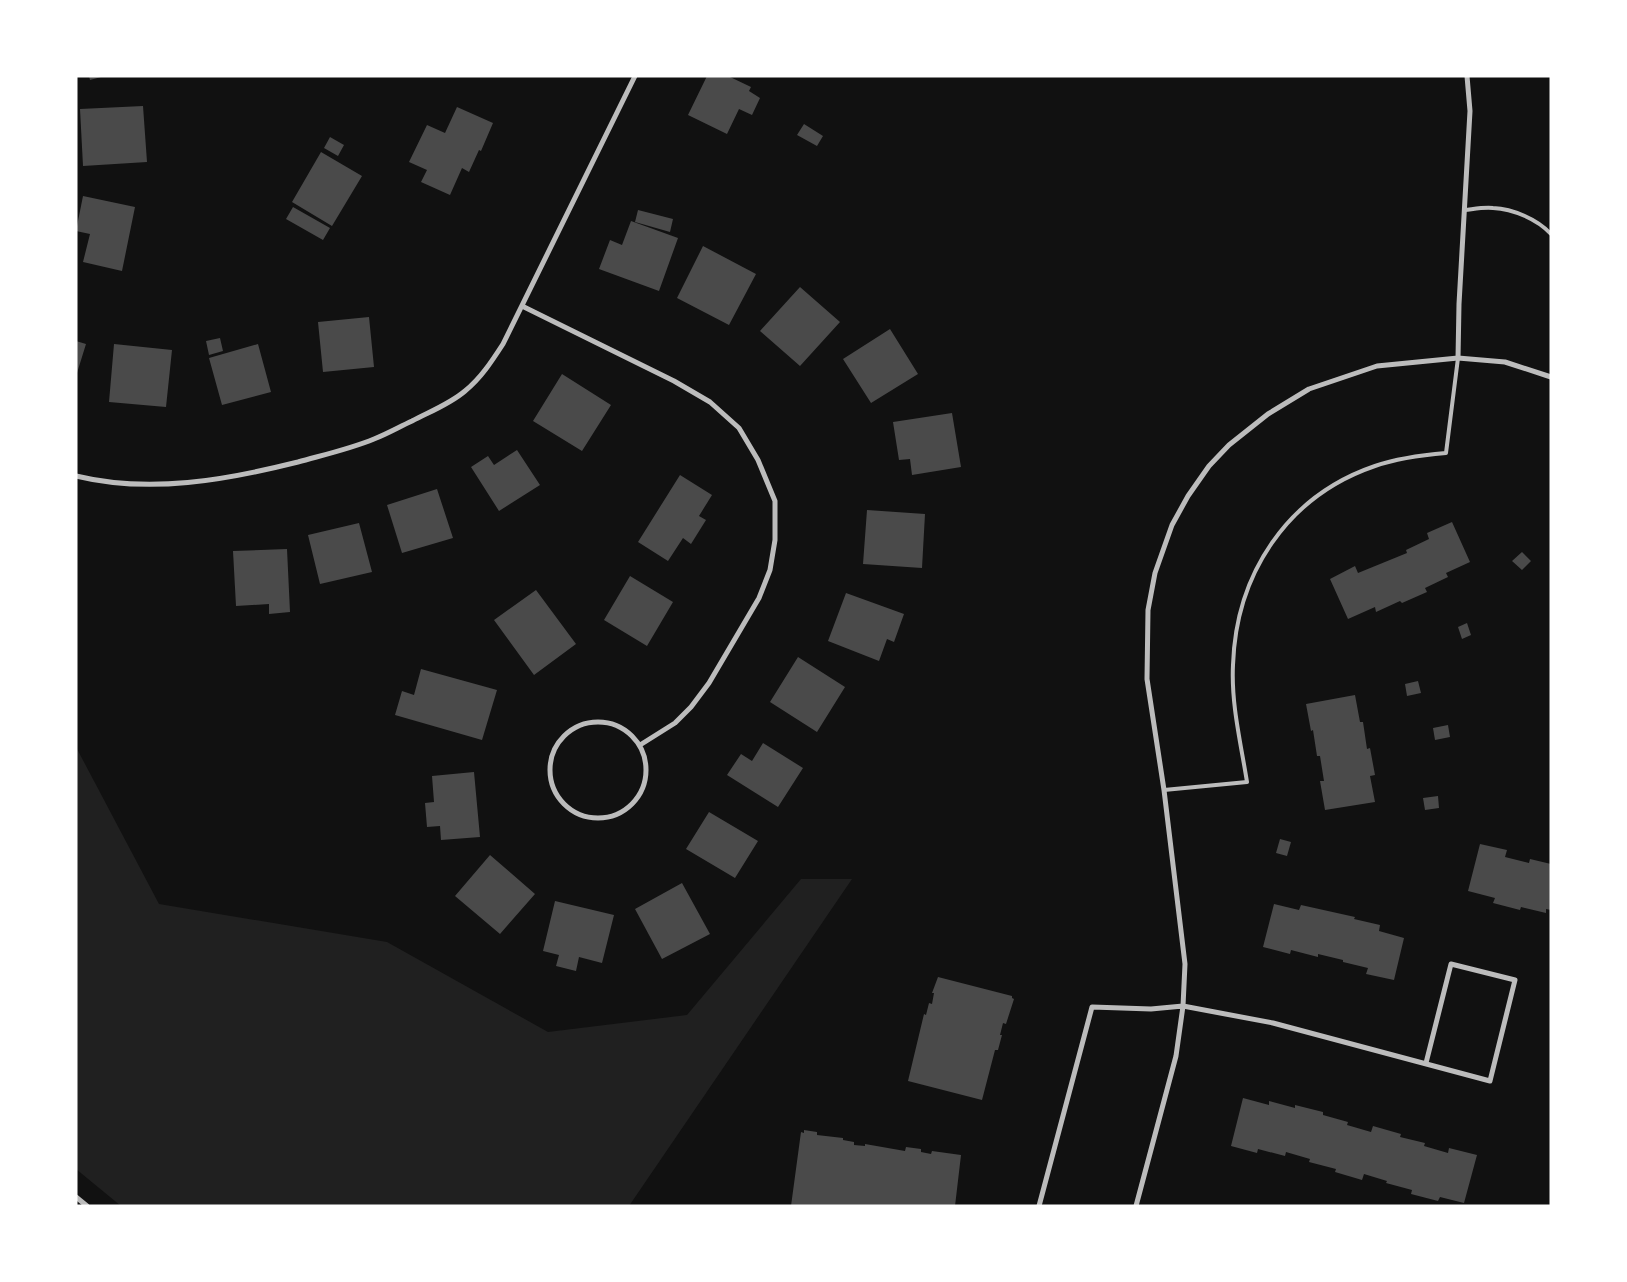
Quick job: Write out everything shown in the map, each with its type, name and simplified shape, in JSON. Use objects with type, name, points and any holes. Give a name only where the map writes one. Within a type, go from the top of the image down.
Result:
[{"type":"street","points":[[76,476],[99,481],[138,484],[184,483],[225,478],[322,456],[374,439],[465,392],[489,366],[503,344],[634,76]]},
{"type":"street","points":[[1458,358],[1459,304],[1470,111],[1467,76]]},
{"type":"street","points":[[522,306],[674,381],[710,402],[739,428],[758,460],[775,501],[775,540],[770,570],[759,598],[709,683],[691,707],[675,723],[640,745]]},
{"type":"street","points":[[1136,1206],[1176,1056],[1183,1006],[1186,964],[1164,790],[1147,679],[1148,610],[1155,573],[1172,525],[1188,496],[1209,466],[1229,445],[1268,414],[1309,389],[1377,366],[1458,358],[1505,362],[1551,377]]},
{"type":"street","points":[[587,722],[607,722],[626,730],[640,745],[647,764],[645,784],[635,802],[619,814],[599,819],[579,815],[562,803],[552,786],[549,766],[555,746],[568,731],[587,722]]},
{"type":"street","points":[[1039,1206],[1092,1007],[1151,1009],[1183,1006],[1273,1022],[1490,1081],[1515,980],[1451,964],[1426,1063]]},
{"type":"street","points":[[76,1197],[87,1206]]},
{"type":"lane","points":[[1465,210],[1493,208],[1513,212],[1529,218],[1551,234]]},
{"type":"lane","points":[[1164,790],[1247,782],[1233,692],[1232,666],[1239,613],[1259,562],[1269,546],[1300,509],[1345,479],[1375,466],[1400,459],[1446,453],[1458,358]]},
{"type":"shaded area","points":[[76,747],[159,904],[387,942],[548,1032],[687,1015],[801,879],[852,879],[629,1206],[121,1206],[76,1169]]},
{"type":"building","points":[[89,76],[101,76],[101,77],[90,80]]},
{"type":"building","points":[[707,76],[728,76],[751,87],[749,91],[760,98],[752,115],[739,109],[727,134],[688,115]]},
{"type":"building","points":[[143,106],[147,162],[83,166],[80,109]]},
{"type":"building","points":[[457,107],[493,123],[481,151],[479,150],[469,172],[462,168],[450,195],[421,182],[427,170],[409,162],[427,125],[445,133]]},
{"type":"building","points":[[804,124],[823,136],[817,146],[797,135]]},
{"type":"building","points":[[330,137],[344,145],[338,156],[324,148]]},
{"type":"building","points":[[321,152],[362,176],[332,226],[292,202]]},
{"type":"building","points":[[83,196],[135,207],[122,271],[83,262],[90,234],[76,231]]},
{"type":"building","points":[[293,207],[330,228],[323,240],[286,219]]},
{"type":"building","points":[[638,210],[673,219],[670,232],[635,222]]},
{"type":"building","points":[[631,221],[678,238],[659,291],[599,269],[610,240],[622,245]]},
{"type":"building","points":[[703,246],[756,274],[729,325],[677,298]]},
{"type":"building","points":[[800,287],[840,322],[800,366],[760,331]]},
{"type":"building","points":[[369,317],[374,367],[323,372],[318,322]]},
{"type":"building","points":[[890,329],[918,374],[871,403],[843,359]]},
{"type":"building","points":[[220,338],[223,351],[209,355],[206,341]]},
{"type":"building","points":[[76,341],[86,344],[77,373],[76,373]]},
{"type":"building","points":[[114,344],[172,350],[166,407],[109,402]]},
{"type":"building","points":[[258,344],[271,392],[222,405],[209,358]]},
{"type":"building","points":[[562,374],[611,405],[582,451],[533,421]]},
{"type":"building","points":[[952,413],[961,467],[912,475],[910,459],[899,460],[893,422]]},
{"type":"building","points":[[517,450],[540,485],[499,511],[471,467],[488,456],[494,465]]},
{"type":"building","points":[[680,475],[712,495],[699,516],[706,520],[691,544],[683,538],[668,561],[638,542]]},
{"type":"building","points":[[437,489],[453,538],[402,553],[387,505]]},
{"type":"building","points":[[867,510],[925,514],[922,568],[863,564]]},
{"type":"building","points":[[1452,522],[1470,562],[1446,573],[1448,577],[1425,588],[1427,592],[1376,612],[1375,607],[1348,619],[1330,579],[1355,566],[1358,573],[1407,553],[1406,550],[1429,539],[1427,533]]},
{"type":"building","points":[[359,523],[372,572],[320,584],[308,535]]},
{"type":"building","points":[[287,549],[290,612],[269,614],[269,604],[236,606],[233,551]]},
{"type":"building","points":[[1522,552],[1531,561],[1522,570],[1512,561]]},
{"type":"building","points":[[630,576],[673,602],[647,646],[604,620]]},
{"type":"building","points":[[536,590],[576,644],[534,675],[494,620]]},
{"type":"building","points":[[846,593],[904,614],[894,642],[887,639],[879,661],[828,641]]},
{"type":"building","points":[[1467,623],[1471,635],[1462,639],[1458,627]]},
{"type":"building","points":[[798,657],[845,687],[817,732],[770,702]]},
{"type":"building","points":[[421,669],[497,690],[482,740],[395,715],[402,691],[414,695]]},
{"type":"building","points":[[1418,681],[1421,693],[1407,696],[1405,684]]},
{"type":"building","points":[[1355,695],[1360,722],[1363,722],[1367,749],[1370,748],[1375,775],[1370,776],[1375,802],[1325,810],[1320,781],[1324,781],[1320,756],[1317,756],[1306,704]]},
{"type":"building","points":[[1448,725],[1450,737],[1435,740],[1433,728]]},
{"type":"building","points":[[763,743],[803,768],[778,807],[727,775],[741,754],[752,761]]},
{"type":"building","points":[[474,772],[480,837],[441,840],[440,826],[427,827],[425,803],[434,802],[432,776]]},
{"type":"building","points":[[1438,796],[1439,808],[1425,810],[1423,798]]},
{"type":"building","points":[[709,812],[758,841],[735,878],[686,849]]},
{"type":"building","points":[[1280,839],[1291,842],[1287,856],[1276,853]]},
{"type":"building","points":[[1480,844],[1507,850],[1505,857],[1529,863],[1530,859],[1551,864],[1551,910],[1546,909],[1546,913],[1521,907],[1520,910],[1493,903],[1495,898],[1468,891]]},
{"type":"building","points":[[490,855],[535,894],[500,934],[455,896]]},
{"type":"building","points":[[682,883],[710,934],[662,959],[635,909]]},
{"type":"building","points":[[555,901],[614,915],[602,963],[579,957],[576,971],[556,966],[559,955],[543,951]]},
{"type":"building","points":[[1274,904],[1299,910],[1301,905],[1355,917],[1354,919],[1380,925],[1379,931],[1404,938],[1394,980],[1366,974],[1368,968],[1343,962],[1343,960],[1318,954],[1318,957],[1291,950],[1290,954],[1263,947]]},
{"type":"building","points":[[938,977],[1012,996],[1014,999],[1006,1024],[1003,1023],[998,1050],[995,1050],[982,1100],[908,1081],[924,1014],[926,1015],[929,1003],[932,1004],[934,993],[932,993]]},
{"type":"building","points":[[1243,1098],[1269,1105],[1269,1101],[1295,1108],[1295,1105],[1323,1112],[1323,1115],[1348,1122],[1347,1125],[1371,1132],[1373,1126],[1401,1134],[1400,1137],[1425,1143],[1424,1146],[1448,1153],[1449,1148],[1477,1155],[1464,1203],[1440,1197],[1438,1201],[1411,1194],[1412,1190],[1386,1183],[1387,1181],[1364,1174],[1362,1180],[1335,1172],[1336,1169],[1309,1162],[1310,1159],[1286,1152],[1285,1156],[1258,1149],[1257,1153],[1231,1146]]},
{"type":"building","points":[[804,1130],[817,1132],[817,1135],[843,1138],[843,1140],[854,1142],[854,1145],[865,1146],[865,1144],[905,1151],[906,1147],[921,1149],[921,1152],[931,1154],[932,1151],[961,1155],[955,1206],[791,1206],[801,1132],[804,1133]]}]
